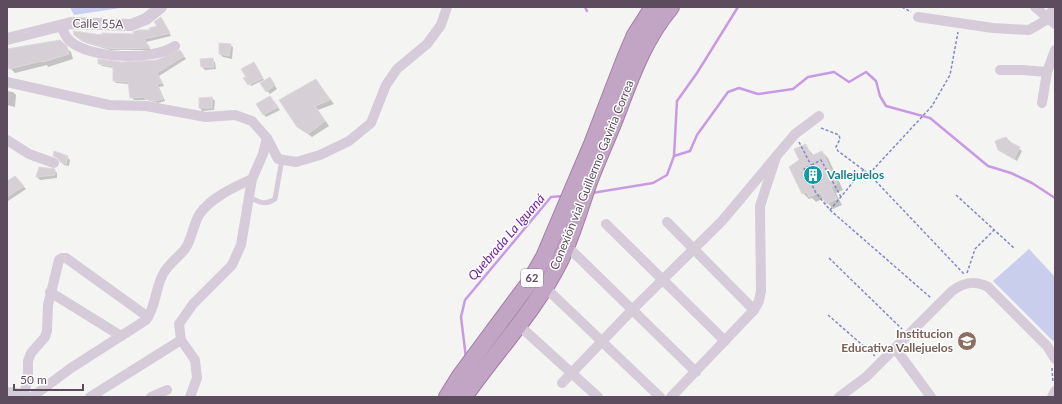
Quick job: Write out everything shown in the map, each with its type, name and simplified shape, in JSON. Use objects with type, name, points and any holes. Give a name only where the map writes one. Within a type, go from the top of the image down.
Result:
[{"type":"highway","name":"Conexión vial Guillermo Gaviria Correa","points":[[464,397],[533,306],[551,278],[567,244],[617,76],[635,35],[653,7]]},
{"type":"highway","name":"Conexión vial Guillermo Gaviria Correa","points":[[447,397],[460,376],[529,283],[551,242],[596,147],[611,129],[640,55],[652,33],[671,7]]},
{"type":"street","name":"Calle 55A","points":[[7,39],[61,25],[77,23],[126,26],[146,19],[161,7]]},
{"type":"street","points":[[7,82],[109,105],[146,106],[206,117],[235,114],[252,121],[267,138],[278,159],[296,162],[320,155],[348,141],[371,123],[386,86],[397,68],[427,44],[440,25],[447,7]]},
{"type":"street","points":[[1035,7],[1052,21]]},
{"type":"street","points":[[1052,21],[1054,7]]},
{"type":"street","points":[[918,17],[993,28],[1029,30],[1052,21]]},
{"type":"street","points":[[61,25],[66,37],[75,45],[110,55],[152,55],[162,53],[175,46]]},
{"type":"street","points":[[1042,103],[1047,72],[1055,50]]},
{"type":"street","points":[[1000,70],[1047,72]]},
{"type":"street","points":[[562,383],[602,340],[722,220],[795,134],[807,123],[819,116]]},
{"type":"street","points":[[190,397],[197,378],[195,360],[180,340],[179,324],[193,304],[232,265],[241,245],[252,179],[263,154],[267,138]]},
{"type":"street","points":[[7,140],[29,154],[54,163]]},
{"type":"street","points":[[671,397],[754,310],[759,301],[761,291],[760,206],[777,155]]},
{"type":"street","points":[[7,392],[26,396],[137,327],[148,317],[163,273],[185,248],[199,215],[209,203],[234,187],[252,179]]},
{"type":"street","points":[[667,222],[754,310]]},
{"type":"street","points":[[606,224],[725,341]]},
{"type":"street","points":[[572,251],[696,372]]},
{"type":"street","points":[[26,396],[28,361],[31,353],[45,337],[47,331],[46,322],[50,292],[59,260],[64,257],[148,317]]},
{"type":"street","points":[[839,397],[866,377],[938,305],[962,284],[972,282],[983,284],[992,290],[1047,346],[1055,359]]},
{"type":"street","points":[[549,291],[660,397]]},
{"type":"street","points":[[50,292],[121,336]]},
{"type":"street","points":[[523,329],[598,397]]},
{"type":"street","points":[[90,397],[180,340]]},
{"type":"street","points":[[895,348],[931,397]]},
{"type":"street","points":[[151,397],[167,390]]},
{"type":"street","points":[[1052,397],[1055,391]]},
{"type":"lane","points":[[249,197],[263,204],[268,204],[275,199],[282,159]]},
{"type":"path","points":[[869,174],[932,106],[950,75],[959,22]]},
{"type":"path","points":[[807,123],[839,135],[837,149],[864,169],[966,276],[975,249],[994,230]]},
{"type":"path","points":[[795,134],[811,165]]},
{"type":"path","points":[[841,197],[822,160],[804,169],[816,194],[830,210],[938,305]]},
{"type":"path","points":[[830,210],[864,169]]},
{"type":"path","points":[[956,195],[1014,248]]},
{"type":"path","points":[[829,258],[908,335]]},
{"type":"path","points":[[828,315],[882,362]]},
{"type":"shaded area","points":[[70,7],[127,7],[74,15]]},
{"type":"shaded area","points":[[1029,249],[1055,277],[1055,339],[1053,341],[993,281]]},
{"type":"building","points":[[161,17],[170,33],[144,39],[150,48],[107,48],[82,41],[74,35],[73,31],[102,35],[102,33],[134,34],[133,32],[138,30],[150,30],[149,28],[157,26],[154,22]]},
{"type":"building","points":[[60,40],[67,46],[69,54],[43,62],[9,69],[7,63],[7,49]]},
{"type":"building","points":[[219,43],[231,44],[229,56],[219,54]]},
{"type":"building","points":[[180,50],[184,56],[157,73],[162,83],[157,84],[163,99],[155,101],[145,99],[144,97],[130,98],[128,82],[113,81],[113,66],[98,64],[98,59],[122,62],[157,60]]},
{"type":"building","points":[[213,58],[214,67],[201,67],[200,59]]},
{"type":"building","points":[[254,62],[263,78],[248,85],[243,78],[246,77],[241,69]]},
{"type":"building","points":[[270,77],[275,85],[266,92],[260,83]]},
{"type":"building","points":[[316,79],[330,100],[315,106],[325,121],[308,134],[297,127],[279,100]]},
{"type":"building","points":[[270,96],[278,107],[263,115],[256,104]]},
{"type":"building","points":[[212,97],[212,108],[199,108],[199,98]]},
{"type":"building","points":[[1006,137],[1010,142],[1020,147],[1014,159],[998,150],[995,141]]},
{"type":"building","name":"Vallejuelos","points":[[806,144],[811,156],[822,151],[837,184],[831,187],[837,199],[826,204],[820,192],[809,197],[807,192],[802,194],[789,167],[799,160],[794,149]]},
{"type":"building","points":[[54,151],[68,156],[66,164],[60,162],[59,159],[53,156]]},
{"type":"building","points":[[39,167],[55,169],[55,175],[36,177]]},
{"type":"building","points":[[15,176],[24,186],[7,197],[7,181]]},
{"type":"waterway","points":[[585,7],[587,11]]},
{"type":"waterway","name":"Quebrada La Iguaná","points":[[592,193],[653,183],[667,175],[674,156],[677,101],[697,73],[738,7]]},
{"type":"waterway","points":[[674,156],[690,151],[697,135],[728,92],[739,88],[758,94],[793,89],[808,77],[834,72],[849,82],[866,72],[876,81],[880,96],[886,106],[930,118],[988,166],[1011,173],[1032,183],[1055,198]]},
{"type":"waterway","name":"Quebrada La Iguaná","points":[[466,358],[461,317],[465,300],[551,197],[563,196]]},
{"type":"place","name":"Vallejuelos","points":[[813,175]]},
{"type":"place","name":"Institucion Educativa Vallejuelos","points":[[967,341]]}]
